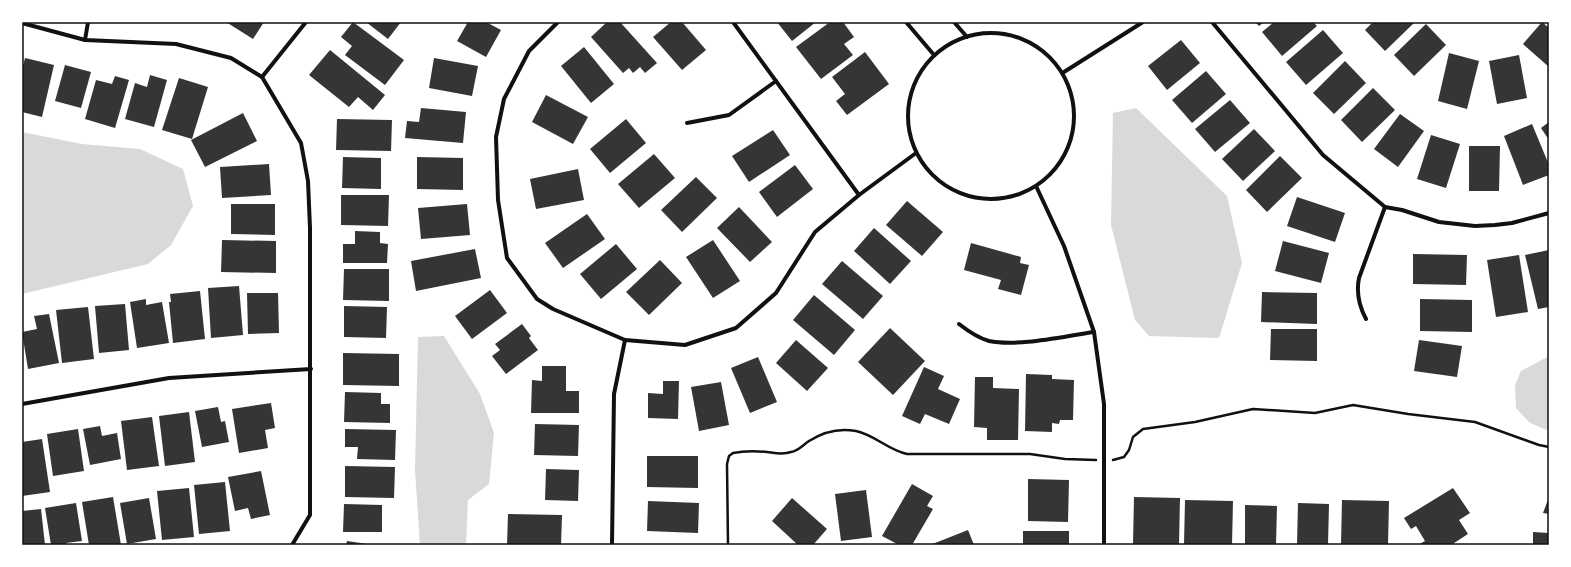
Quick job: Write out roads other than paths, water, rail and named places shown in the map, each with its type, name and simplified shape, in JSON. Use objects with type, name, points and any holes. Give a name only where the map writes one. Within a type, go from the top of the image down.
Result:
[{"type":"street","points":[[85,40],[88,22]]},
{"type":"street","points":[[262,77],[306,22]]},
{"type":"street","points":[[558,22],[529,50],[504,99],[502,107],[496,137],[498,200],[508,258],[537,299],[553,309],[625,340],[685,345],[736,328],[776,293],[815,232],[859,195],[916,153]]},
{"type":"street","points":[[734,22],[859,195]]},
{"type":"street","points":[[906,22],[934,55]]},
{"type":"street","points":[[954,22],[967,37]]},
{"type":"street","points":[[1064,72],[1143,22]]},
{"type":"street","points":[[1212,22],[1323,155],[1385,207],[1402,210],[1438,222],[1475,226],[1512,223],[1549,213]]},
{"type":"street","points":[[22,23],[85,40],[176,44],[231,58],[262,77],[301,142],[308,181],[310,228],[310,515],[292,545]]},
{"type":"street","points":[[990,33],[1014,36],[1035,46],[1064,72],[1074,104],[1074,128],[1067,151],[1054,171],[1036,186],[1014,196],[991,199],[968,196],[947,187],[929,172],[916,153],[909,134],[908,114],[910,94],[918,76],[934,55],[967,37],[990,33]]},
{"type":"street","points":[[688,124],[729,115],[776,81]]},
{"type":"street","points":[[1036,186],[1064,246],[1094,332],[1104,404],[1104,545]]},
{"type":"street","points":[[1366,319],[1359,302],[1357,286],[1358,278],[1385,207]]},
{"type":"street","points":[[959,324],[978,337],[1000,342],[1027,341],[1094,332]]},
{"type":"street","points":[[612,545],[614,394],[625,340]]},
{"type":"street","points":[[22,404],[169,378],[311,369]]}]
